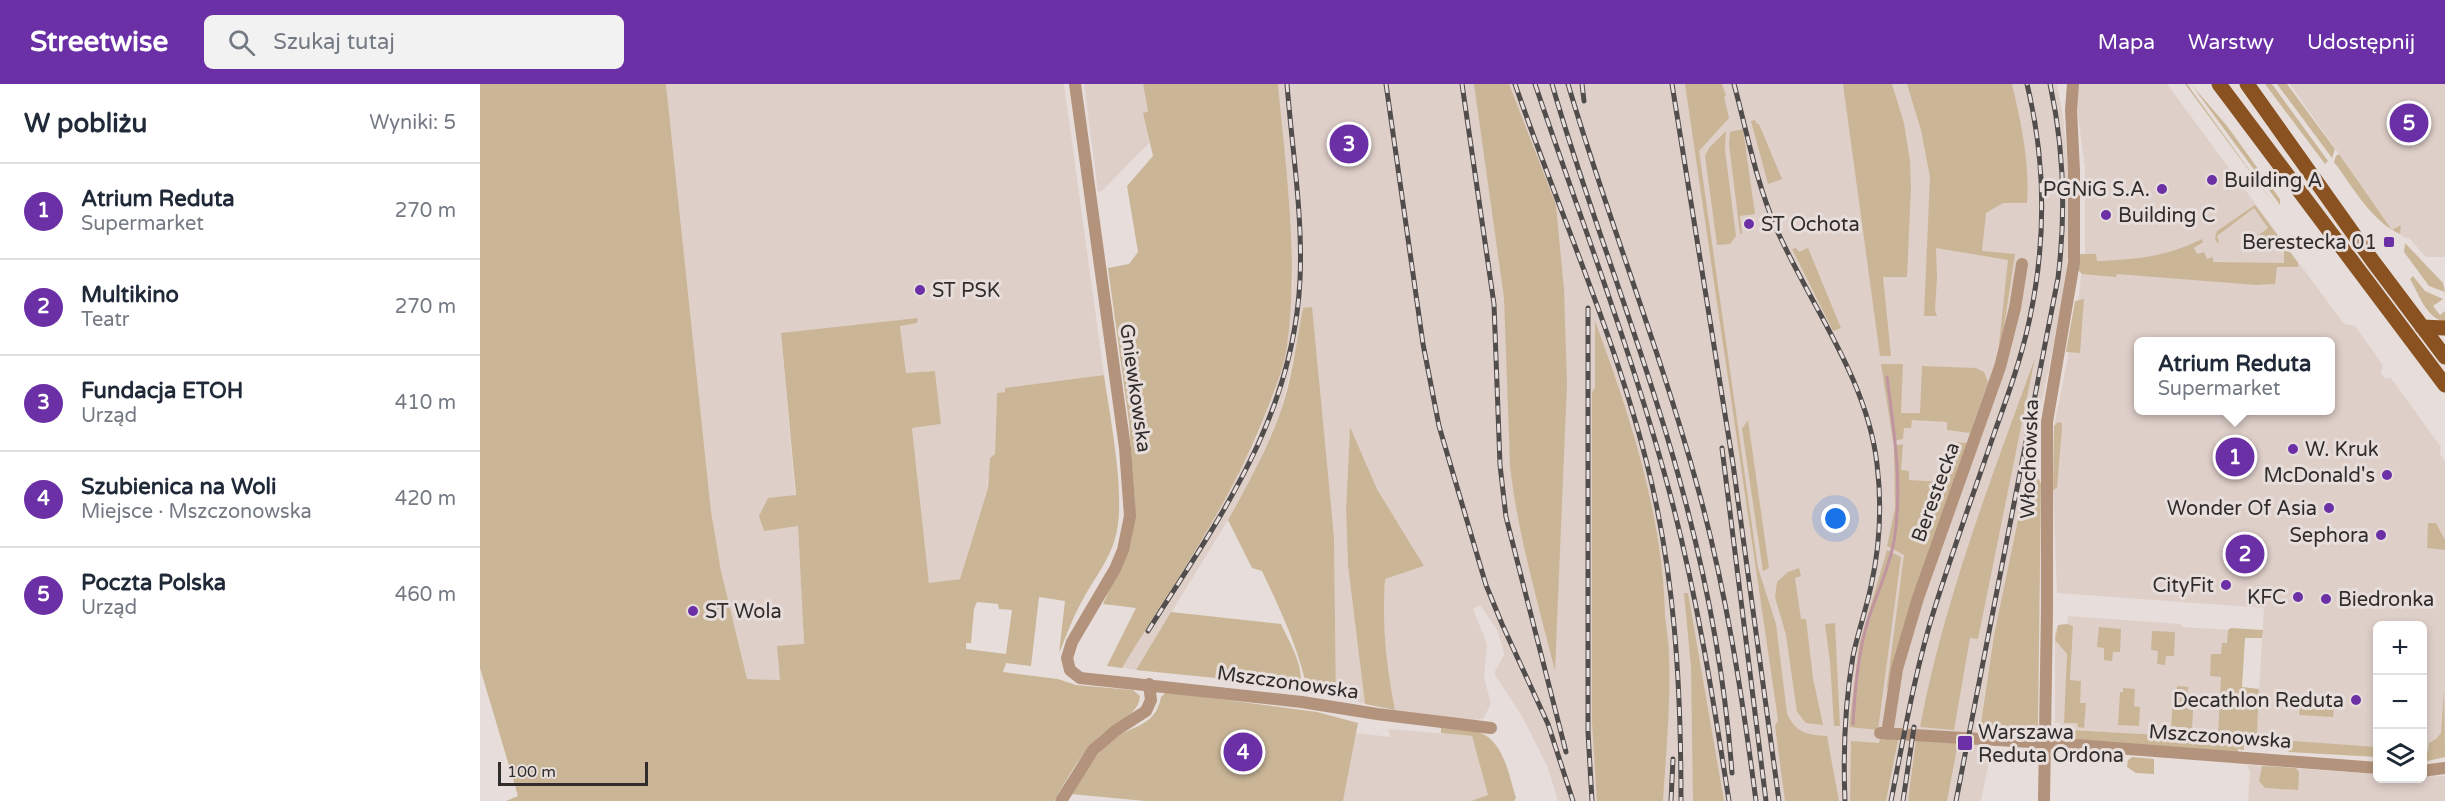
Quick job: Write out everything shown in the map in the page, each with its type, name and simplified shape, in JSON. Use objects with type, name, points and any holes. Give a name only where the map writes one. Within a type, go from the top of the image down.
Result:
[{"type":"main road","points":[[2219,84],[2445,385]]},
{"type":"main road","points":[[2247,84],[2372,260],[2445,357]]},
{"type":"main road","points":[[2422,327],[2445,328]]},
{"type":"street","name":"Gniewkowska","points":[[1075,84],[1125,448],[1131,516],[1124,550],[1069,650],[1067,658],[1070,670],[1080,678]]},
{"type":"street","name":"Włochowska","points":[[2044,801],[2047,422],[2074,262],[2071,110],[2073,84]]},
{"type":"street","name":"Berestecka","points":[[1883,734],[1897,669],[1918,598],[2000,367],[2015,308],[2022,264]]},
{"type":"street","name":"Mszczonowska","points":[[1080,678],[1302,702],[1491,728]]},
{"type":"street","points":[[1061,801],[1093,750],[1115,731],[1146,711],[1151,700],[1149,684]]},
{"type":"street","name":"Mszczonowska","points":[[1883,734],[2044,743],[2373,768]]},
{"type":"street","points":[[2427,770],[2445,768]]},
{"type":"shaded area","points":[[480,84],[666,84],[711,511],[721,571],[747,679],[780,680],[777,646],[804,644],[798,526],[764,531],[759,516],[768,498],[796,495],[781,333],[918,318],[917,323],[900,326],[906,373],[935,371],[941,424],[912,428],[929,583],[960,579],[988,488],[990,458],[995,454],[997,393],[1005,392],[1005,388],[1104,375],[1113,435],[1119,502],[1118,522],[1112,548],[1085,595],[1059,653],[1065,601],[1039,597],[1031,666],[1006,663],[1003,672],[1058,679],[1076,685],[1133,690],[1140,696],[1139,703],[1131,714],[1101,735],[1087,749],[1054,801],[506,801],[518,796],[480,668]],"holes":[[[977,602],[998,604],[999,609],[1012,610],[1006,654],[966,649],[966,643],[971,643],[974,609]]]},
{"type":"shaded area","points":[[666,84],[1064,84],[1104,375],[1006,388],[1005,392],[997,393],[995,454],[987,483],[988,488],[960,579],[929,583],[912,428],[941,424],[935,371],[906,373],[900,326],[781,334],[798,526],[804,644],[780,680],[748,679],[706,801],[721,571],[711,511]]},
{"type":"shaded area","points":[[1084,84],[1143,84],[1148,113],[1144,114],[1150,142],[1102,191],[1098,192]]},
{"type":"shaded area","points":[[1143,84],[1278,84],[1288,182],[1292,281],[1284,362],[1254,441],[1220,508],[1122,668],[1107,666],[1136,608],[1103,604],[1131,541],[1135,505],[1129,422],[1108,268],[1129,264],[1138,252],[1127,186],[1153,156],[1143,113],[1148,112]]},
{"type":"shaded area","points":[[1278,84],[2057,84],[2063,116],[2069,177],[2068,254],[2061,309],[1994,635],[1977,745],[1992,746],[1981,801],[1558,801],[1548,768],[1523,718],[1494,673],[1504,655],[1503,649],[1497,630],[1480,605],[1473,609],[1487,644],[1484,677],[1491,704],[1483,719],[1469,720],[1395,710],[1385,663],[1382,616],[1385,579],[1424,566],[1377,489],[1350,429],[1346,509],[1348,566],[1365,704],[1336,696],[1334,537],[1303,308],[1280,414],[1256,469],[1228,520],[1136,670],[1122,668],[1216,515],[1257,438],[1279,379],[1293,286]]},
{"type":"shaded area","points":[[1474,84],[1509,84],[1556,205],[1564,289],[1567,384],[1555,671],[1529,569],[1510,466],[1504,298]]},
{"type":"shaded area","points":[[1685,84],[1722,84],[1726,96],[1724,97],[1729,118],[1699,151],[1758,568],[1776,624],[1787,713],[1794,725],[1803,732],[1827,736],[1839,801],[1785,801],[1775,726],[1778,720]]},
{"type":"shaded area","points":[[1843,84],[1892,84],[1904,123],[1910,161],[1911,188],[1907,277],[1883,277],[1891,356],[1880,356]]},
{"type":"shaded area","points":[[1907,84],[2012,84],[2026,158],[2027,203],[2003,203],[1986,213],[1982,251],[2015,254],[2000,353],[2008,260],[1936,248],[1935,310],[1937,316],[1924,316],[1930,177],[1921,130]]},
{"type":"shaded area","points":[[2078,84],[2167,84],[2344,324],[2355,326],[2383,365],[2381,373],[2384,378],[2391,378],[2441,447],[2440,454],[2445,461],[2445,754],[2427,756],[2427,621],[2373,621],[2373,754],[2256,744],[2264,608],[2057,593],[2053,490],[2054,426],[2076,318],[2083,261],[2085,261],[2085,168],[2075,94]]},
{"type":"shaded area","points":[[2185,84],[2187,84],[2279,211]]},
{"type":"shaded area","points":[[2191,84],[2227,126],[2280,199],[2280,205]]},
{"type":"shaded area","points":[[2265,84],[2272,84],[2328,161],[2325,164]]},
{"type":"shaded area","points":[[2277,84],[2287,84],[2335,149],[2332,158]]},
{"type":"shaded area","points":[[2290,84],[2445,84],[2445,257],[2426,257],[2408,237],[2407,239],[2400,234],[2401,225],[2392,230]]},
{"type":"shaded area","points":[[1755,120],[1759,124],[1782,179],[1768,184],[1751,121]]},
{"type":"shaded area","points":[[1743,129],[1755,214],[1740,216],[1742,233],[1740,234],[1729,144],[1730,132]]},
{"type":"shaded area","points":[[1726,131],[1725,150],[1736,236],[1730,244],[1717,245],[1705,156],[1709,148]]},
{"type":"shaded area","points":[[2339,154],[2391,229],[2371,212],[2334,162]]},
{"type":"shaded area","points":[[2255,205],[2281,240],[2270,239],[2270,247],[2264,250],[2256,248],[2255,242],[2250,242],[2250,247],[2243,247],[2268,228],[2254,208],[2217,236],[2219,242],[2217,243],[2215,238],[2217,231]]},
{"type":"shaded area","points":[[2401,225],[2400,234],[2392,230]]},
{"type":"shaded area","points":[[2202,239],[2203,242],[2194,248],[2197,254],[2204,252],[2207,259],[2213,257],[2213,262],[2284,263],[2284,248],[2280,247],[2281,240],[2298,263],[2298,267],[2277,267],[2275,284],[2256,285],[2117,274],[2116,277],[2082,274],[2078,270],[2080,254],[2096,254],[2097,261],[2125,260],[2164,253]]},
{"type":"shaded area","points":[[2405,243],[2443,283],[2445,292],[2429,286],[2404,252]]},
{"type":"shaded area","points":[[1796,248],[1799,252],[1808,248],[1841,328],[1833,331],[1792,249]]},
{"type":"shaded area","points":[[2413,276],[2425,291],[2443,299],[2433,306],[2440,315],[2445,311],[2445,322],[2438,320],[2428,311],[2410,279]]},
{"type":"shaded area","points":[[2084,299],[2080,353],[2066,352],[2075,301]]},
{"type":"shaded area","points":[[1312,307],[1334,537],[1336,696],[1308,693],[1289,630],[1276,601],[1262,571],[1252,568],[1228,520],[1262,456],[1279,416],[1290,376],[1303,308]]},
{"type":"shaded area","points":[[1595,321],[1632,428],[1658,540],[1669,650],[1668,728],[1663,801],[1597,801],[1592,722],[1592,392],[1595,388]]},
{"type":"shaded area","points":[[2035,358],[1978,639],[1970,638],[1954,730],[1920,727],[1955,586]]},
{"type":"shaded area","points":[[1881,364],[1903,364],[1901,413],[1920,413],[1922,366],[1976,368],[1984,372],[1988,382],[1970,433],[1947,430],[1947,422],[1912,420],[1911,428],[1904,428],[1903,439],[1893,441]]},
{"type":"shaded area","points":[[1748,420],[1769,568],[1763,571],[1742,429]]},
{"type":"shaded area","points":[[2058,422],[2062,423],[2062,427],[2057,488],[2053,490],[2054,426]]},
{"type":"shaded area","points":[[1350,427],[1377,489],[1424,566],[1385,579],[1386,645],[1395,710],[1365,704],[1348,566],[1346,509]]},
{"type":"shaded area","points":[[1954,442],[1967,443],[1913,596],[1886,693],[1904,555],[1887,546],[1895,508],[1894,446],[1903,444],[1901,470],[1909,471],[1909,480],[1944,482],[1945,473],[1952,473]]},
{"type":"shaded area","points":[[2033,477],[2039,479],[2041,484],[2038,730],[1980,729],[1994,635],[2022,500]]},
{"type":"shaded area","points":[[2428,523],[2436,523],[2445,540],[2445,550],[2427,548]]},
{"type":"shaded area","points":[[1887,550],[1901,557],[1878,730],[1849,727],[1859,645]]},
{"type":"shaded area","points":[[1799,568],[1801,576],[1795,578],[1801,619],[1806,619],[1813,678],[1823,725],[1806,723],[1797,712],[1786,635],[1775,597],[1777,582],[1788,572]]},
{"type":"shaded area","points":[[1684,593],[1688,593],[1724,801],[1693,801],[1691,668]]},
{"type":"shaded area","points":[[1171,612],[1281,624],[1299,666],[1301,675],[1297,692],[1285,689],[1285,685],[1136,670]]},
{"type":"shaded area","points":[[2068,616],[2231,630],[2224,736],[2210,735],[2209,738],[2072,730],[2072,727],[2055,723],[2055,632],[2058,625],[2067,624]]},
{"type":"shaded area","points":[[1835,623],[1840,726],[1834,726],[1825,624]]},
{"type":"shaded area","points":[[2058,625],[2073,626],[2070,680],[2081,681],[2080,703],[2086,703],[2084,728],[2078,727],[2077,723],[2064,723],[2067,654],[2055,640]]},
{"type":"shaded area","points":[[2099,627],[2121,629],[2120,652],[2113,652],[2112,661],[2104,660],[2104,648],[2097,647]]},
{"type":"shaded area","points":[[2231,628],[2263,630],[2262,638],[2245,638],[2242,687],[2259,689],[2257,733],[2260,733],[2260,738],[2218,735],[2221,677],[2210,676],[2211,654],[2221,654],[2222,643],[2227,643],[2228,630]]},
{"type":"shaded area","points":[[2152,631],[2175,632],[2174,656],[2166,656],[2165,665],[2157,664],[2158,651],[2151,650]]},
{"type":"shaded area","points":[[2177,686],[2188,687],[2187,709],[2193,710],[2192,730],[2171,729],[2173,695],[2176,695]]},
{"type":"shaded area","points":[[2123,688],[2135,689],[2134,706],[2140,707],[2139,726],[2118,725],[2120,692],[2123,692]]},
{"type":"shaded area","points":[[2444,690],[2445,757],[2427,761],[2429,743],[2441,733]]},
{"type":"shaded area","points":[[1166,692],[1317,712],[1358,723],[1343,801],[1145,801],[1071,794],[1104,747],[1121,734],[1153,716],[1161,697]]},
{"type":"shaded area","points":[[2301,695],[2335,697],[2333,717],[2299,715]]},
{"type":"shaded area","points":[[1441,728],[1478,732],[1487,736],[1494,743],[1508,770],[1516,798],[1514,801],[1471,801],[1488,795],[1472,736],[1441,733]]},
{"type":"shaded area","points":[[1389,729],[1472,736],[1489,795],[1471,801],[1343,801],[1356,733],[1390,737]]},
{"type":"shaded area","points":[[2072,730],[2244,740],[2244,750],[2238,749],[2238,753],[2072,742]]},
{"type":"shaded area","points":[[1880,739],[1898,740],[1886,801],[1850,801],[1851,741],[1879,743]]},
{"type":"shaded area","points":[[1916,740],[1958,743],[1947,801],[1908,801]]},
{"type":"shaded area","points":[[2280,740],[2373,747],[2373,757],[2289,752],[2280,746]]},
{"type":"shaded area","points":[[2132,757],[2154,759],[2154,774],[2136,773],[2127,767],[2128,760]]},
{"type":"shaded area","points":[[2247,765],[2373,774],[2373,783],[2427,783],[2427,777],[2445,776],[2445,801],[2248,801],[2250,772]]},
{"type":"shaded area","points":[[2262,766],[2296,768],[2299,772],[2298,790],[2265,788],[2259,781]]},
{"type":"waterway","points":[[1853,724],[1862,646],[1868,620],[1889,561],[1897,521],[1898,480],[1887,377]]},
{"type":"railway","points":[[1148,631],[1201,548],[1248,465],[1268,422],[1283,378],[1294,330],[1301,256],[1299,207],[1287,84]]},
{"type":"railway","points":[[1386,84],[1423,344],[1439,426],[1486,585],[1548,724],[1573,801]]},
{"type":"railway","points":[[1462,84],[1494,304],[1500,465],[1506,517],[1566,752]]},
{"type":"railway","points":[[1515,84],[1618,364],[1656,502],[1670,587],[1678,672],[1681,801]]},
{"type":"railway","points":[[1535,84],[1640,390],[1670,494],[1696,608],[1729,801]]},
{"type":"railway","points":[[1552,84],[1644,364],[1683,494],[1714,633],[1722,679],[1732,773]]},
{"type":"railway","points":[[1568,84],[1667,384],[1697,485],[1732,642],[1756,801]]},
{"type":"railway","points":[[1582,84],[1584,101]]},
{"type":"railway","points":[[1672,84],[1733,464],[1779,801]]},
{"type":"railway","points":[[1734,84],[1757,175],[1769,211],[1790,257],[1850,372],[1871,432],[1877,464],[1878,541],[1871,586],[1850,674],[1845,728],[1845,801]]},
{"type":"railway","points":[[1891,801],[1910,703],[1928,631],[2014,377],[2035,293],[2042,203],[2038,143],[2027,84]]},
{"type":"railway","points":[[1956,801],[2058,278],[2063,205],[2061,156],[2050,84]]},
{"type":"railway","points":[[1588,308],[1588,732],[1592,801]]},
{"type":"railway","points":[[1722,448],[1766,801]]},
{"type":"railway","points":[[1903,801],[1914,727]]},
{"type":"railway","points":[[1671,801],[1673,759]]},
{"type":"place","name":"Poczta Polska","points":[[2409,123]]},
{"type":"place","name":"Fundacja ETOH","points":[[1349,144]]},
{"type":"place","name":"Building A","points":[[2212,180]]},
{"type":"place","name":"PGNiG S.A.","points":[[2162,189]]},
{"type":"place","name":"Building C","points":[[2106,215]]},
{"type":"place","name":"ST Ochota","points":[[1749,224]]},
{"type":"place","name":"Berestecka 01","points":[[2389,242]]},
{"type":"place","name":"ST PSK","points":[[920,290]]},
{"type":"place","name":"W. Kruk","points":[[2293,449]]},
{"type":"place","name":"Atrium Reduta","points":[[2235,457]]},
{"type":"place","name":"McDonald's","points":[[2387,475]]},
{"type":"place","name":"Wonder Of Asia","points":[[2329,508]]},
{"type":"place","name":"Sephora","points":[[2381,535]]},
{"type":"place","name":"Multikino","points":[[2245,554]]},
{"type":"place","name":"CityFit","points":[[2226,585]]},
{"type":"place","name":"KFC","points":[[2298,597]]},
{"type":"place","name":"Biedronka","points":[[2326,599]]},
{"type":"place","name":"ST Wola","points":[[693,611]]},
{"type":"place","name":"Decathlon Reduta","points":[[2356,700]]},
{"type":"place","name":"Warszawa Reduta Ordona","points":[[1965,743]]},
{"type":"place","name":"Szubienica na Woli","points":[[1243,752]]}]
